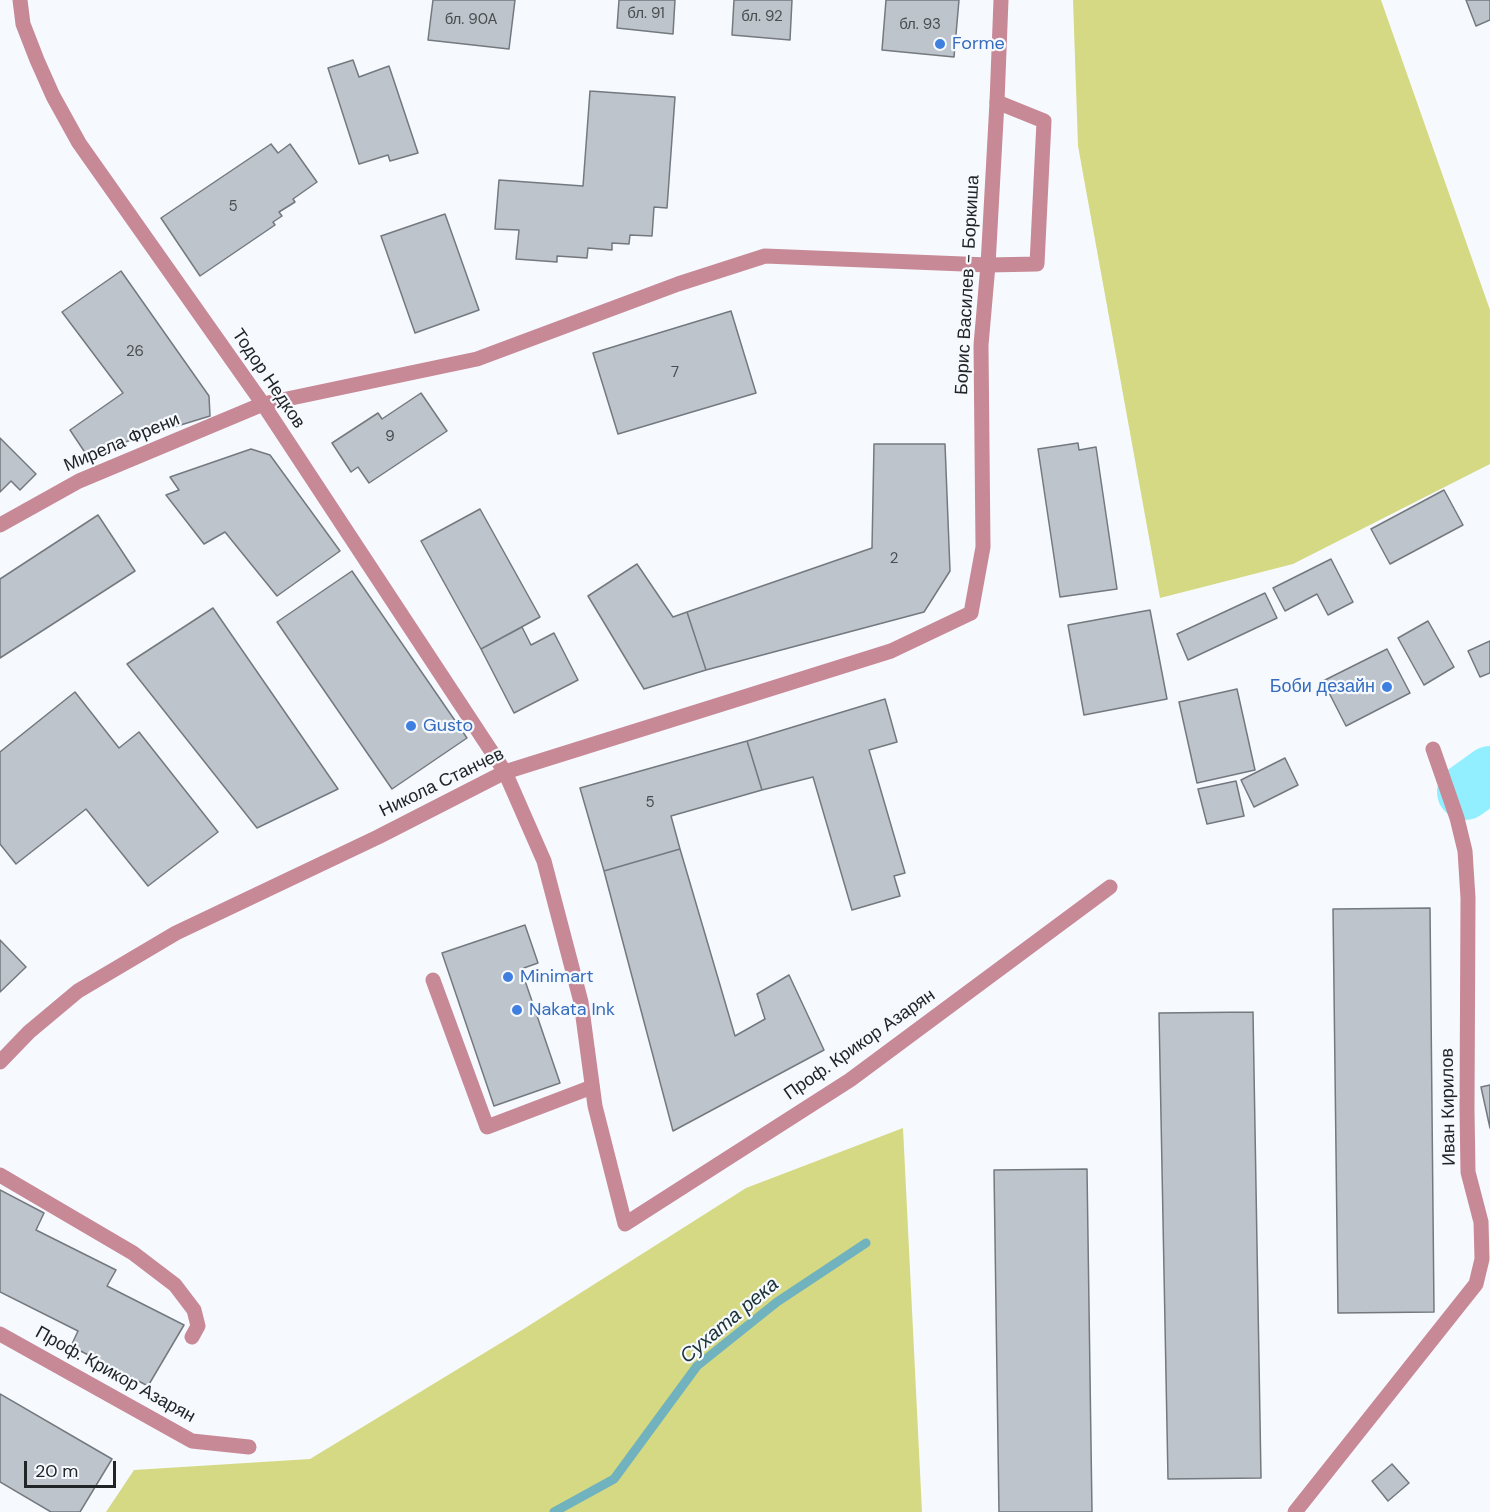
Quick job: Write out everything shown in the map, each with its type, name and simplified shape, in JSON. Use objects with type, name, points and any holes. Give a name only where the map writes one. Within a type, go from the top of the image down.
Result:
[{"type":"street","name":"Тодор Недков","points":[[20,0],[23,24],[37,60],[53,96],[79,143],[263,404],[505,772],[544,861],[581,1002],[595,1106],[625,1224]]},
{"type":"street","name":"Борис Василев - Боркиша","points":[[971,613],[983,547],[981,345],[998,102],[1001,0]]},
{"type":"street","name":"Мирела Френи","points":[[0,525],[79,481],[263,404],[477,359],[678,284],[765,256],[988,265],[1037,264],[1044,121],[998,102]]},
{"type":"street","name":"Никола Станчев","points":[[0,1062],[29,1032],[78,990],[176,933],[378,837],[505,772],[891,651],[971,613]]},
{"type":"street","name":"Иван Кирилов","points":[[1295,1512],[1476,1284],[1482,1259],[1481,1222],[1468,1172],[1468,898],[1465,851],[1457,818],[1433,749]]},
{"type":"street","name":"Проф. Крикор Азарян","points":[[625,1224],[850,1080],[1110,887]]},
{"type":"street","points":[[433,980],[487,1127],[592,1086]]},
{"type":"street","points":[[0,1175],[133,1253],[175,1285],[194,1310],[198,1326],[192,1337]]},
{"type":"street","name":"Проф. Крикор Азарян","points":[[0,1334],[192,1441],[249,1447]]},
{"type":"green space","points":[[1073,0],[1381,0],[1490,310],[1490,464],[1293,564],[1160,598],[1078,146]]},
{"type":"green space","points":[[903,1128],[922,1512],[106,1512],[134,1470],[310,1459],[522,1330],[746,1188]]},
{"type":"building","points":[[433,0],[515,0],[509,49],[428,40]]},
{"type":"building","points":[[619,0],[675,0],[673,34],[617,28]]},
{"type":"building","points":[[734,0],[792,0],[790,40],[732,35]]},
{"type":"building","points":[[886,0],[959,0],[954,57],[882,50]]},
{"type":"building","points":[[1466,0],[1490,0],[1490,20],[1476,26]]},
{"type":"building","points":[[353,60],[359,77],[389,66],[418,153],[390,161],[388,155],[359,164],[328,68]]},
{"type":"building","points":[[590,91],[675,97],[667,208],[654,207],[652,236],[630,235],[629,244],[612,243],[612,250],[588,248],[587,258],[557,256],[557,262],[516,259],[519,230],[495,229],[499,180],[583,186]]},
{"type":"building","points":[[271,144],[278,153],[290,144],[317,182],[293,199],[295,202],[279,212],[282,216],[273,222],[275,225],[200,276],[161,218]]},
{"type":"building","points":[[445,214],[479,310],[415,333],[381,236]]},
{"type":"building","points":[[121,271],[209,396],[210,416],[86,454],[70,430],[123,393],[62,312]]},
{"type":"building","points":[[731,311],[756,393],[618,434],[593,353]]},
{"type":"building","points":[[421,393],[447,431],[369,483],[358,467],[351,472],[332,443],[378,413],[382,419]]},
{"type":"building","points":[[0,438],[36,474],[20,490],[11,481],[0,492]]},
{"type":"building","points":[[1078,443],[1079,450],[1096,447],[1117,589],[1060,597],[1038,449]]},
{"type":"building","points":[[874,444],[945,444],[950,571],[924,612],[706,670],[687,612],[872,548]]},
{"type":"building","points":[[251,449],[270,455],[340,551],[277,596],[225,532],[204,544],[166,495],[179,490],[170,477]]},
{"type":"building","points":[[1444,490],[1463,525],[1390,564],[1371,529]]},
{"type":"building","points":[[480,509],[540,617],[481,649],[421,541]]},
{"type":"building","points":[[98,515],[135,571],[0,658],[0,579]]},
{"type":"building","points":[[1331,559],[1353,602],[1328,615],[1317,594],[1285,611],[1273,588]]},
{"type":"building","points":[[637,564],[673,617],[687,612],[706,670],[644,689],[588,596]]},
{"type":"building","points":[[352,571],[467,738],[392,789],[277,622]]},
{"type":"building","points":[[1265,593],[1277,618],[1188,660],[1177,634]]},
{"type":"building","points":[[213,608],[338,789],[257,828],[127,664]]},
{"type":"building","points":[[1150,610],[1167,699],[1084,715],[1068,625]]},
{"type":"building","points":[[1428,621],[1454,667],[1424,685],[1398,638]]},
{"type":"building","points":[[522,627],[531,645],[554,633],[578,680],[514,713],[481,649]]},
{"type":"building","points":[[1490,641],[1490,673],[1480,677],[1468,651]]},
{"type":"building","points":[[1387,649],[1410,693],[1346,726],[1323,681]]},
{"type":"building","points":[[1237,689],[1255,770],[1197,783],[1179,702]]},
{"type":"building","points":[[75,692],[119,748],[139,732],[218,832],[148,886],[86,809],[16,864],[0,844],[0,752]]},
{"type":"building","points":[[885,699],[897,742],[869,750],[905,873],[894,876],[900,896],[852,910],[813,777],[762,790],[747,741]]},
{"type":"building","points":[[747,741],[762,790],[671,816],[680,849],[604,871],[580,788]]},
{"type":"building","points":[[1285,758],[1298,785],[1254,807],[1241,780]]},
{"type":"building","points":[[1236,781],[1244,816],[1207,824],[1198,789]]},
{"type":"building","points":[[680,849],[735,1036],[765,1019],[757,994],[789,975],[824,1050],[673,1131],[604,871]]},
{"type":"building","points":[[1430,908],[1434,1312],[1338,1313],[1333,909]]},
{"type":"building","points":[[525,925],[538,963],[521,969],[560,1083],[494,1106],[442,953]]},
{"type":"building","points":[[0,940],[26,967],[0,992]]},
{"type":"building","points":[[1253,1012],[1261,1478],[1168,1479],[1159,1013]]},
{"type":"building","points":[[1490,1085],[1490,1128],[1481,1087]]},
{"type":"building","points":[[1087,1169],[1092,1512],[999,1512],[994,1170]]},
{"type":"building","points":[[0,1190],[44,1213],[36,1230],[116,1270],[107,1286],[184,1325],[148,1386],[71,1346],[78,1331],[0,1292]]},
{"type":"building","points":[[0,1394],[112,1459],[80,1512],[51,1512],[0,1482]]},
{"type":"building","points":[[1392,1464],[1409,1483],[1388,1501],[1372,1481]]},
{"type":"waterway","points":[[1465,792],[1490,774]]},
{"type":"waterway","name":"Сухата река","points":[[554,1512],[614,1479],[697,1366],[777,1302],[866,1243]]},
{"type":"place","name":"Forme","points":[[940,44]]},
{"type":"place","name":"Боби дезайн","points":[[1387,687]]},
{"type":"place","name":"Gusto","points":[[411,726]]},
{"type":"place","name":"Minimart","points":[[508,977]]},
{"type":"place","name":"Nakata Ink","points":[[517,1010]]}]
